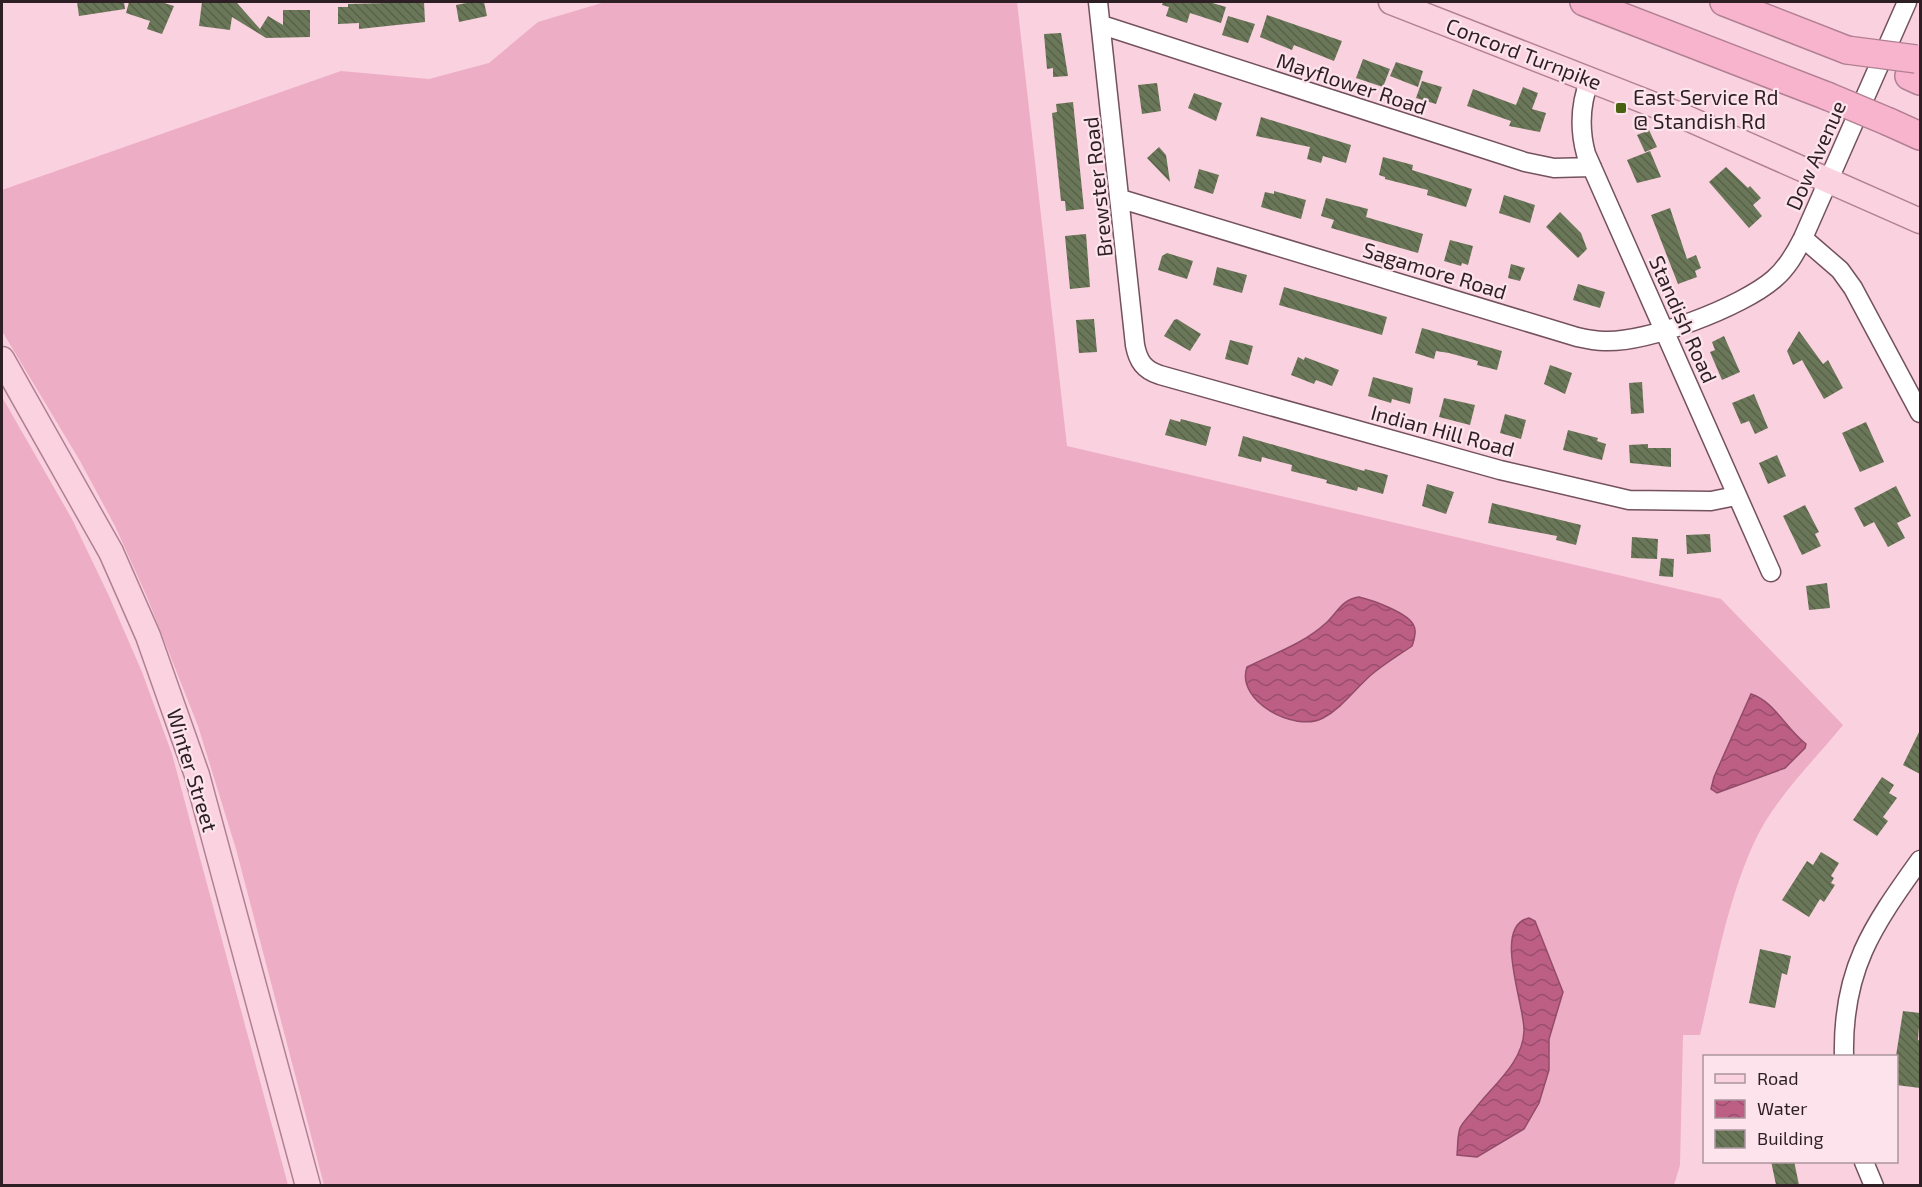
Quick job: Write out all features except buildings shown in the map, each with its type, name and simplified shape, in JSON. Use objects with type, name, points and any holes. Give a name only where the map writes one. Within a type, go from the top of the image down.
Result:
[{"type":"highway","points":[[1584,2],[1827,96],[1920,136]]},
{"type":"highway","points":[[1724,2],[1847,50],[1917,69]]},
{"type":"main road","name":"Concord Turnpike","points":[[1391,2],[1590,79],[1828,179],[1920,221]]},
{"type":"main road","name":"Winter Street","points":[[2,358],[111,552],[148,636],[197,775],[308,1185]]},
{"type":"street","name":"Brewster Road","points":[[1098,2],[1135,345],[1138,358],[1144,367]]},
{"type":"street","name":"Dow Avenue","points":[[1735,303],[1775,278],[1790,261],[1803,238],[1907,2]]},
{"type":"street","name":"Mayflower Road","points":[[1101,25],[1525,162],[1562,168],[1592,167]]},
{"type":"street","name":"Standish Road","points":[[1590,79],[1582,103],[1581,119],[1584,145],[1592,167],[1771,572]]},
{"type":"street","name":"Sagamore Road","points":[[1121,200],[1577,337],[1612,341],[1665,330],[1735,303]]},
{"type":"street","points":[[1803,238],[1840,270],[1853,288],[1920,413]]},
{"type":"street","name":"Indian Hill Road","points":[[1144,367],[1160,375],[1466,460],[1629,500],[1711,501],[1736,496]]},
{"type":"street","points":[[1844,1055],[1844,1020],[1856,964],[1884,911],[1920,860]]},
{"type":"street","points":[[1865,1163],[1874,1185]]},
{"type":"shaded area","points":[[605,2],[1017,2],[1067,446],[1721,599],[1843,725],[1782,797],[1761,828],[1735,891],[1700,1035],[1683,1035],[1680,1165],[1674,1185],[324,1185],[236,849],[198,726],[147,597],[115,526],[80,461],[2,331],[2,190],[341,71],[429,79],[489,63],[538,22]]},
{"type":"shaded area","points":[[2,397],[72,519],[109,596],[142,672],[172,754],[288,1185],[2,1185]]},
{"type":"water","points":[[1359,597],[1390,608],[1411,621],[1415,631],[1412,646],[1376,671],[1342,704],[1323,718],[1311,722],[1298,721],[1270,711],[1258,702],[1246,680],[1247,667],[1308,637],[1326,623],[1344,603]]},
{"type":"water","points":[[1751,694],[1773,709],[1806,744],[1805,748],[1785,768],[1717,793],[1711,789],[1714,777]]},
{"type":"water","points":[[1529,918],[1535,921],[1563,992],[1549,1039],[1549,1070],[1539,1103],[1524,1129],[1477,1157],[1457,1155],[1461,1126],[1505,1074],[1522,1043],[1523,1019],[1511,950],[1513,935],[1518,924]]},
{"type":"place","name":"East Service Rd @ Standish Rd","points":[[1621,108]]}]
